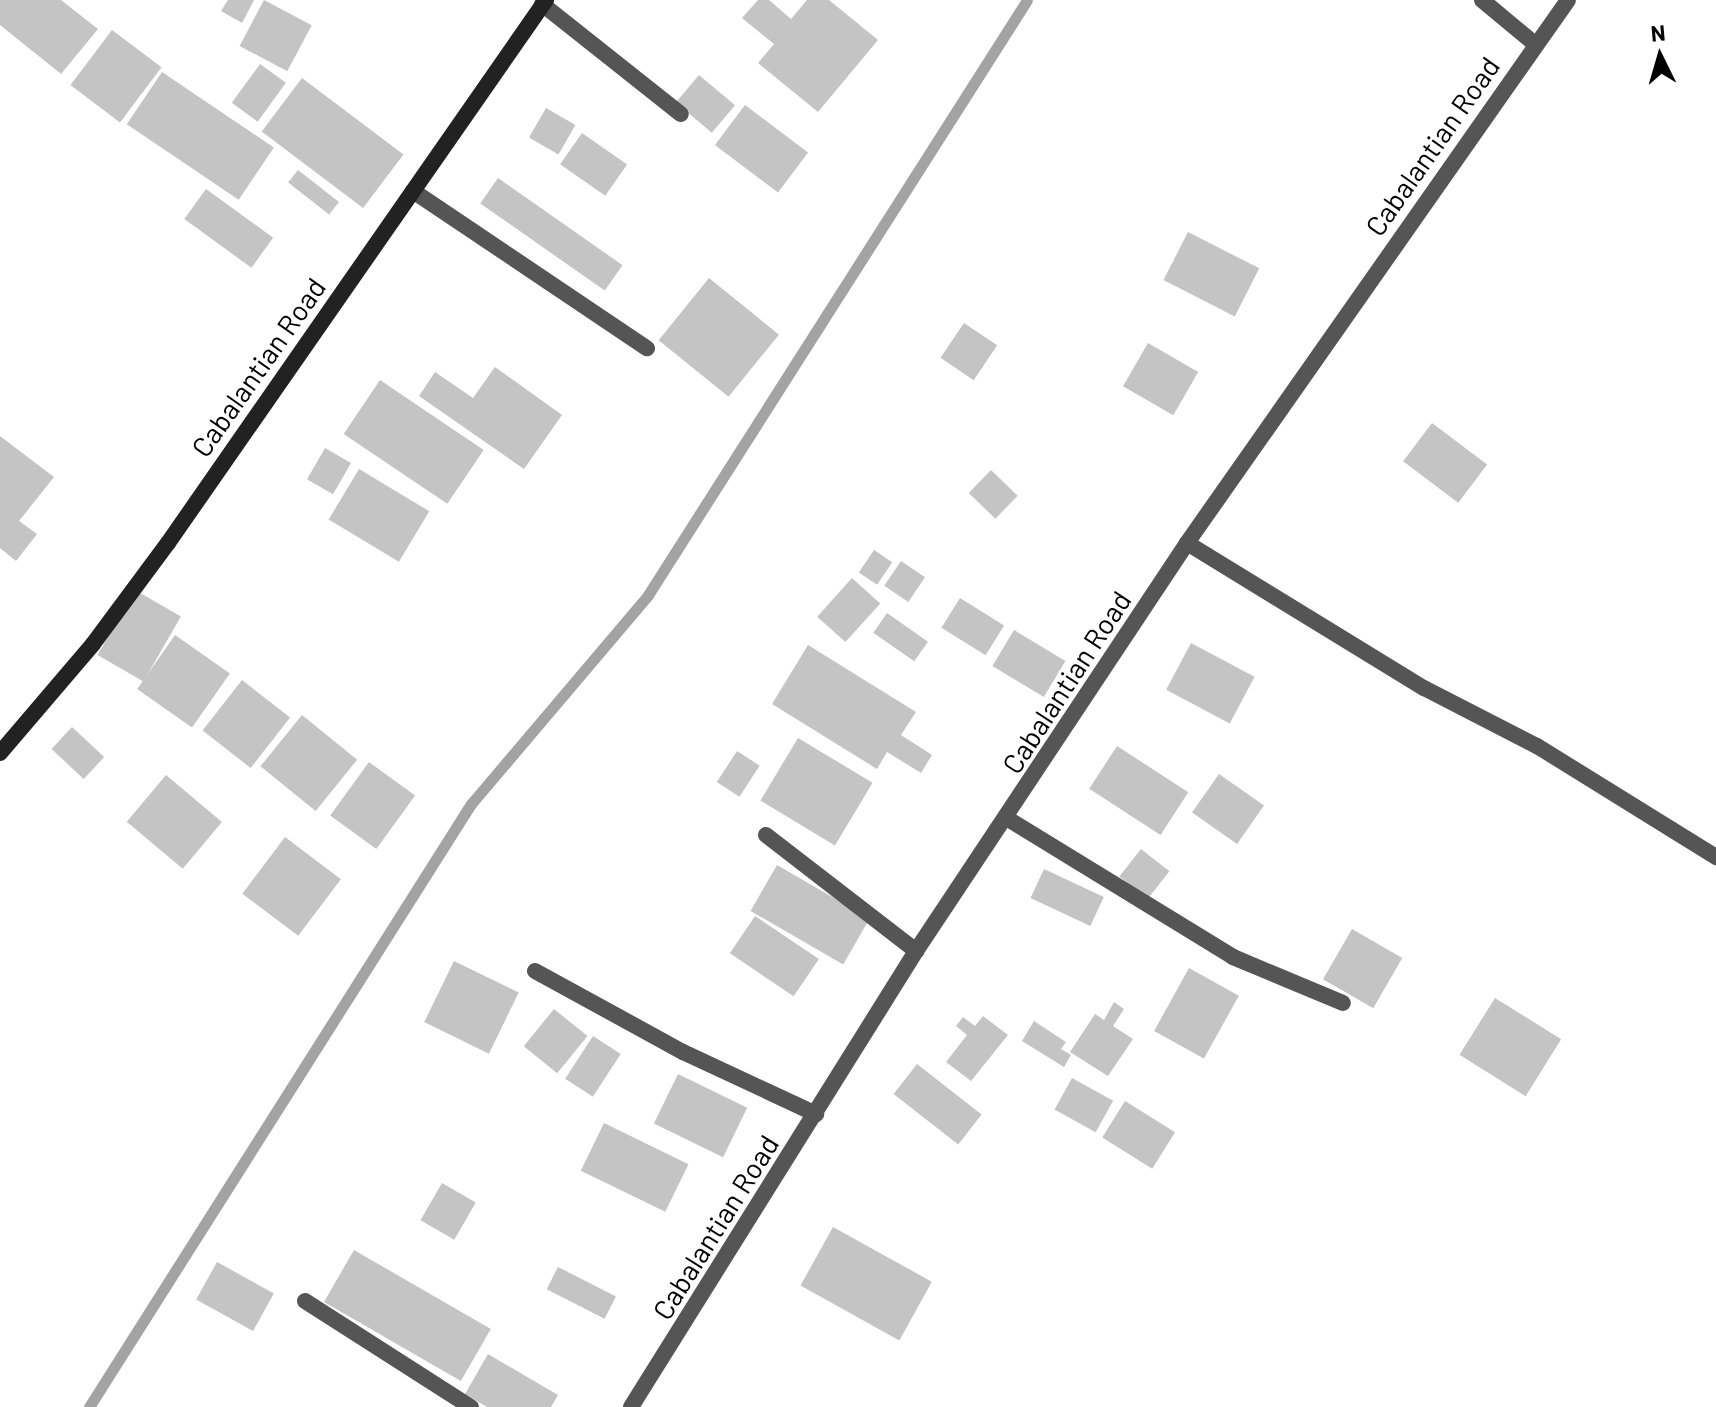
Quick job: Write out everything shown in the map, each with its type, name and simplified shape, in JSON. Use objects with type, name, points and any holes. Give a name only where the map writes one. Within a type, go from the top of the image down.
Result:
[{"type":"street","points":[[1482,0],[1535,44]]},
{"type":"street","name":"Cabalantian Road","points":[[631,1407],[916,951],[1008,819],[1187,543],[1568,0]]},
{"type":"street","points":[[544,2],[681,114]]},
{"type":"street","name":"Cabalantian Road","points":[[0,753],[93,644],[168,543],[544,2]]},
{"type":"street","points":[[413,191],[647,348]]},
{"type":"street","points":[[1187,543],[1424,688],[1537,746],[1716,857]]},
{"type":"street","points":[[1008,819],[1233,957],[1343,1003]]},
{"type":"street","points":[[766,835],[916,951]]},
{"type":"street","points":[[535,971],[683,1052],[816,1114]]},
{"type":"street","points":[[305,1301],[471,1407]]},
{"type":"building","points":[[0,0],[61,0],[98,29],[61,74],[0,25]]},
{"type":"building","points":[[228,0],[254,0],[242,23],[221,11]]},
{"type":"building","points":[[264,0],[312,25],[287,71],[240,46]]},
{"type":"building","points":[[758,0],[769,0],[791,19],[807,0],[829,0],[878,40],[818,112],[758,63],[774,44],[742,18]]},
{"type":"building","points":[[112,30],[162,67],[120,122],[70,85]]},
{"type":"building","points":[[260,64],[286,83],[258,122],[232,103]]},
{"type":"building","points":[[162,72],[274,147],[239,200],[127,124]]},
{"type":"building","points":[[699,75],[735,105],[712,133],[676,103]]},
{"type":"building","points":[[302,78],[403,154],[363,208],[262,132]]},
{"type":"building","points":[[745,105],[808,153],[778,192],[715,145]]},
{"type":"building","points":[[546,108],[575,125],[558,154],[529,137]]},
{"type":"building","points":[[582,133],[627,165],[605,196],[560,164]]},
{"type":"building","points":[[298,170],[339,202],[329,215],[288,183]]},
{"type":"building","points":[[498,178],[623,265],[605,291],[480,203]]},
{"type":"building","points":[[206,189],[273,238],[251,268],[184,219]]},
{"type":"building","points":[[1188,232],[1259,268],[1235,316],[1163,280]]},
{"type":"building","points":[[709,278],[779,335],[729,397],[659,340]]},
{"type":"building","points":[[964,323],[997,345],[974,380],[941,358]]},
{"type":"building","points":[[1148,343],[1198,372],[1173,415],[1123,386]]},
{"type":"building","points":[[495,367],[562,415],[524,469],[419,396],[435,372],[473,398]]},
{"type":"building","points":[[380,380],[484,450],[447,504],[344,434]]},
{"type":"building","points":[[1432,423],[1487,465],[1458,503],[1403,461]]},
{"type":"building","points":[[0,436],[54,477],[19,521],[37,534],[16,561],[0,548]]},
{"type":"building","points":[[325,448],[351,463],[333,494],[307,479]]},
{"type":"building","points":[[359,469],[429,511],[399,562],[329,520]]},
{"type":"building","points":[[991,470],[1018,496],[995,519],[969,493]]},
{"type":"building","points":[[874,550],[892,562],[877,585],[859,572]]},
{"type":"building","points":[[901,561],[925,577],[908,602],[884,586]]},
{"type":"building","points":[[852,578],[880,603],[845,642],[817,617]]},
{"type":"building","points":[[135,590],[181,616],[143,681],[98,655]]},
{"type":"building","points":[[960,598],[1004,626],[986,655],[941,628]]},
{"type":"building","points":[[887,613],[928,642],[914,661],[873,633]]},
{"type":"building","points":[[1014,630],[1065,661],[1044,697],[992,666]]},
{"type":"building","points":[[175,635],[230,673],[192,727],[137,689]]},
{"type":"building","points":[[1191,643],[1255,677],[1230,724],[1166,690]]},
{"type":"building","points":[[808,645],[916,712],[901,735],[932,755],[921,773],[887,752],[877,769],[772,704]]},
{"type":"building","points":[[242,680],[290,718],[251,768],[203,730]]},
{"type":"building","points":[[302,715],[357,760],[316,811],[260,766]]},
{"type":"building","points":[[72,727],[104,757],[84,779],[52,749]]},
{"type":"building","points":[[798,738],[873,783],[835,845],[760,801]]},
{"type":"building","points":[[1117,746],[1188,792],[1161,835],[1089,789]]},
{"type":"building","points":[[737,751],[760,766],[739,797],[717,782]]},
{"type":"building","points":[[369,762],[415,796],[376,849],[330,815]]},
{"type":"building","points":[[1219,774],[1264,806],[1237,844],[1192,813]]},
{"type":"building","points":[[166,775],[222,822],[183,869],[127,822]]},
{"type":"building","points":[[285,837],[341,879],[298,936],[242,894]]},
{"type":"building","points":[[1141,849],[1169,871],[1148,899],[1119,877]]},
{"type":"building","points":[[777,865],[870,918],[843,964],[750,911]]},
{"type":"building","points":[[1044,869],[1104,897],[1090,926],[1030,898]]},
{"type":"building","points":[[755,916],[819,959],[794,996],[730,953]]},
{"type":"building","points":[[1352,929],[1402,958],[1373,1008],[1323,979]]},
{"type":"building","points":[[454,961],[519,993],[489,1054],[424,1022]]},
{"type":"building","points":[[1189,968],[1239,996],[1204,1059],[1154,1031]]},
{"type":"building","points":[[1495,998],[1561,1039],[1526,1096],[1459,1055]]},
{"type":"building","points":[[1114,1002],[1124,1009],[1113,1026],[1133,1039],[1108,1076],[1070,1052],[1095,1014],[1104,1020]]},
{"type":"building","points":[[554,1009],[587,1036],[557,1073],[524,1046]]},
{"type":"building","points":[[983,1016],[1008,1035],[971,1081],[946,1062],[967,1035],[956,1026],[963,1017],[975,1026]]},
{"type":"building","points":[[1034,1021],[1066,1042],[1061,1049],[1071,1055],[1064,1067],[1022,1041]]},
{"type":"building","points":[[593,1036],[621,1054],[593,1097],[565,1079]]},
{"type":"building","points":[[917,1064],[982,1114],[958,1144],[894,1094]]},
{"type":"building","points":[[678,1074],[747,1108],[723,1157],[654,1123]]},
{"type":"building","points":[[1072,1078],[1113,1101],[1096,1132],[1055,1109]]},
{"type":"building","points":[[1125,1101],[1175,1132],[1152,1169],[1102,1137]]},
{"type":"building","points":[[604,1123],[688,1164],[665,1212],[581,1171]]},
{"type":"building","points":[[442,1183],[476,1202],[454,1240],[420,1220]]},
{"type":"building","points":[[833,1227],[932,1282],[899,1340],[801,1286]]},
{"type":"building","points":[[354,1250],[491,1329],[461,1381],[324,1302]]},
{"type":"building","points":[[217,1262],[274,1294],[253,1331],[196,1300]]},
{"type":"building","points":[[558,1267],[616,1297],[605,1319],[547,1289]]},
{"type":"building","points":[[488,1354],[558,1395],[551,1407],[487,1407],[465,1394]]},
{"type":"waterway","points":[[89,1407],[471,804],[648,595],[1027,0]]}]
